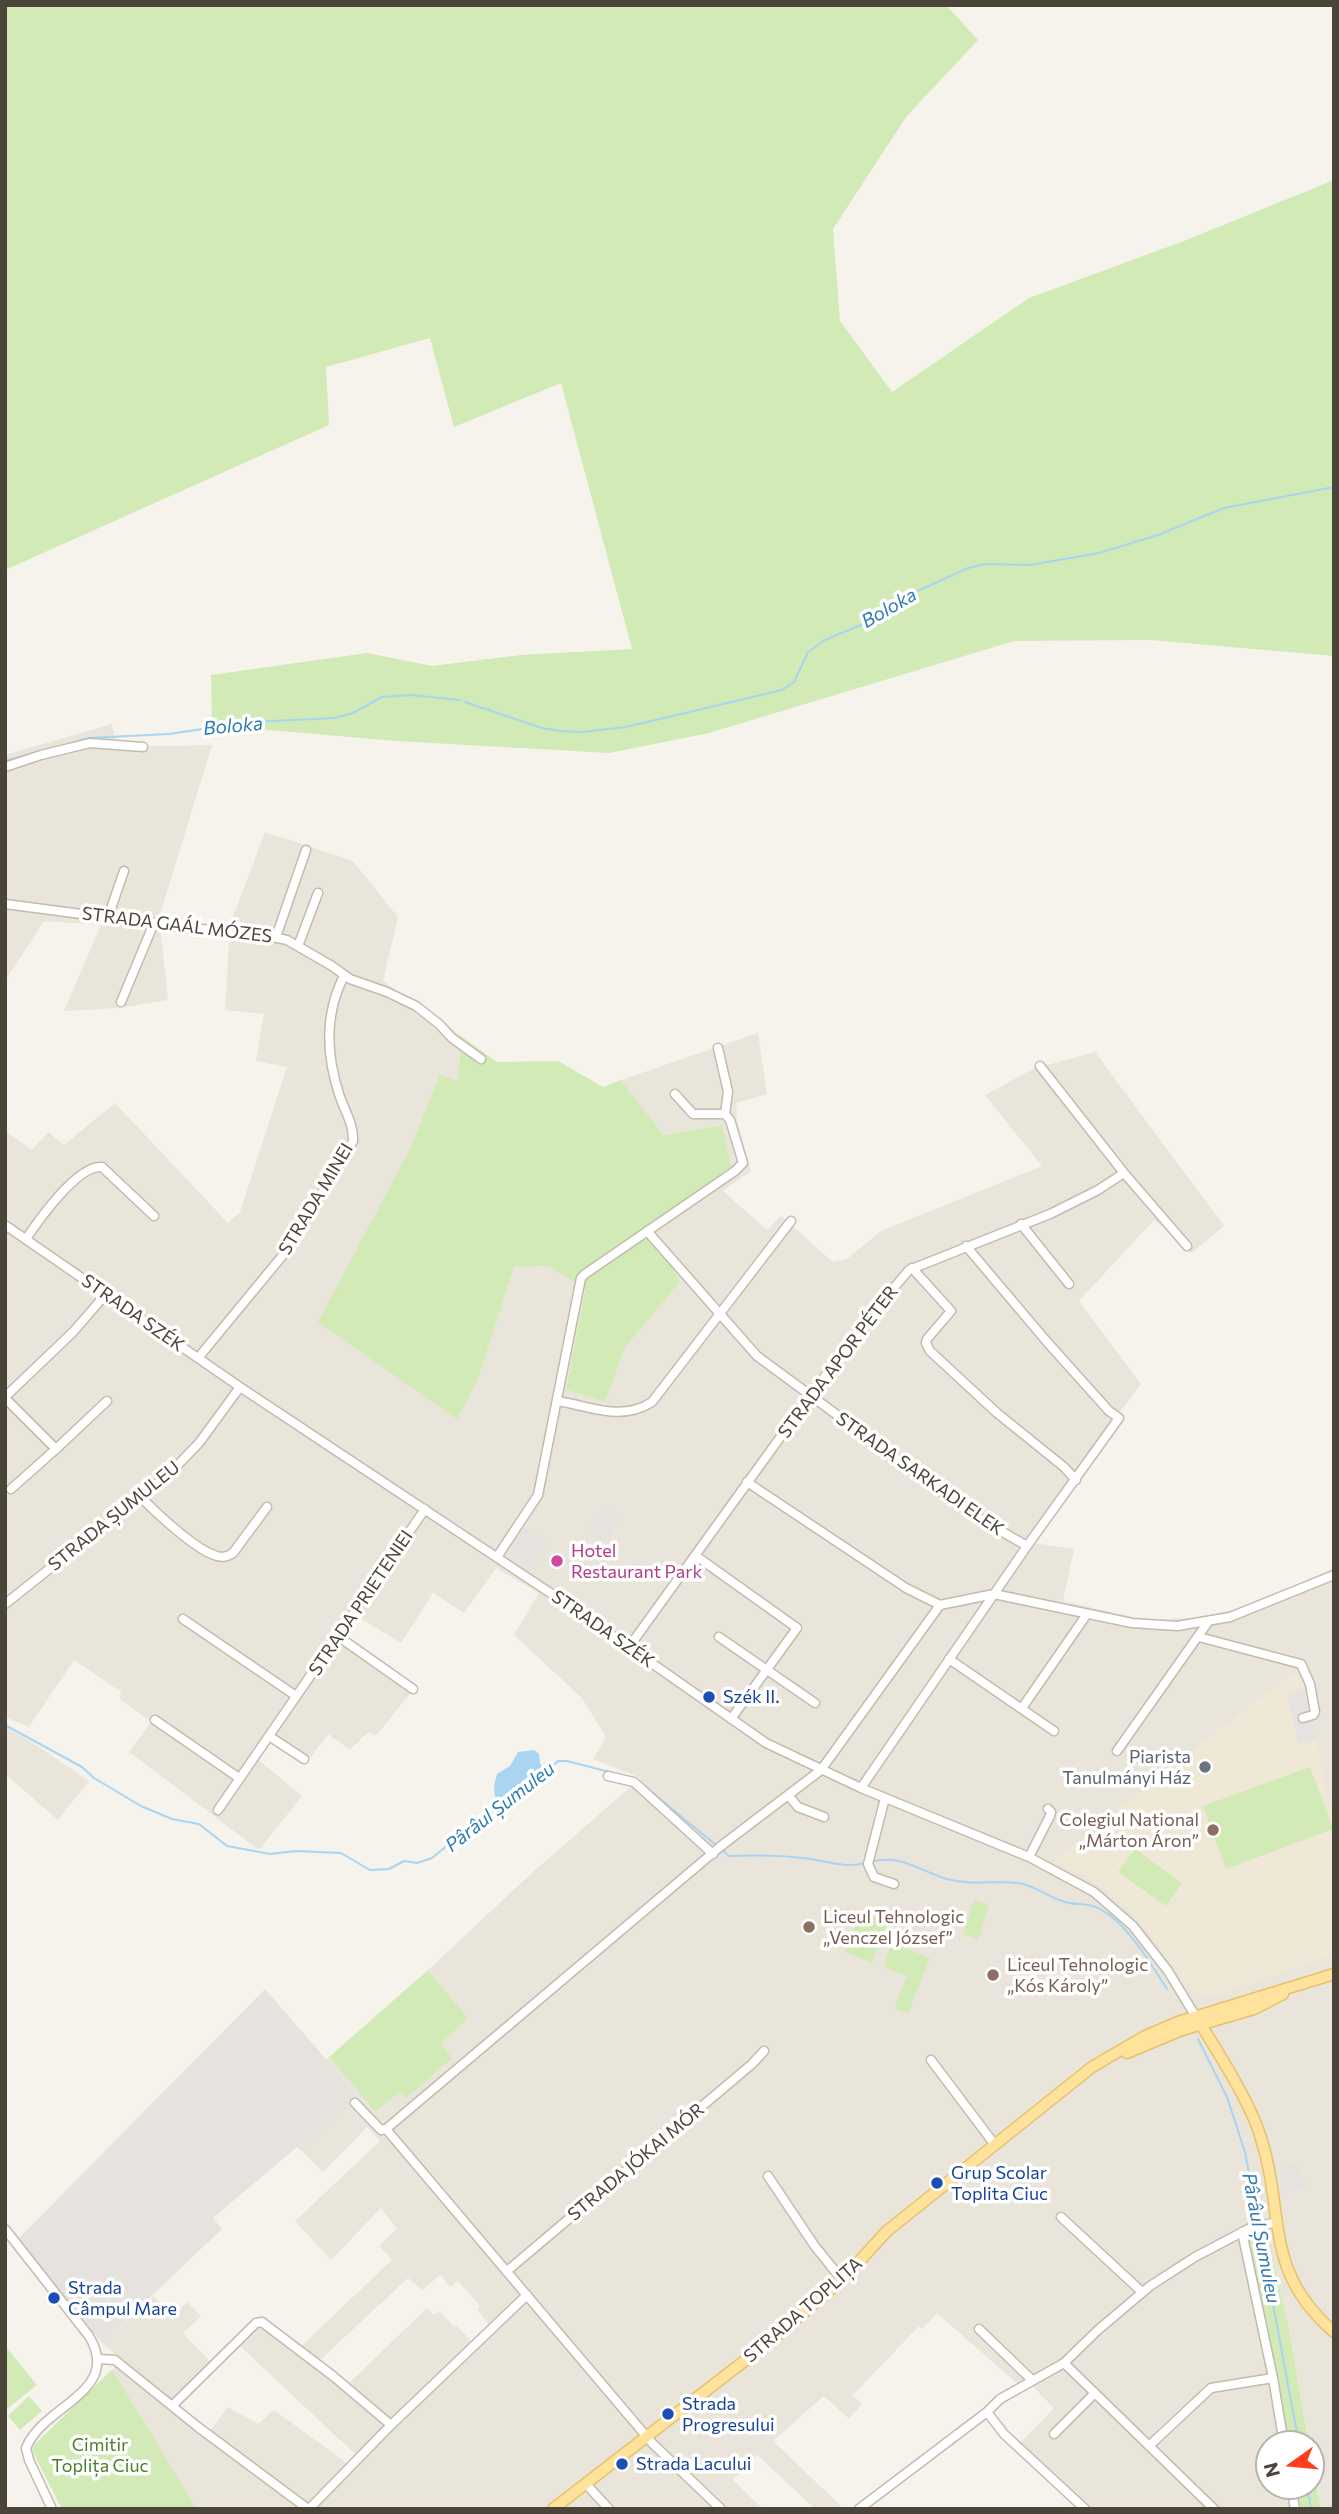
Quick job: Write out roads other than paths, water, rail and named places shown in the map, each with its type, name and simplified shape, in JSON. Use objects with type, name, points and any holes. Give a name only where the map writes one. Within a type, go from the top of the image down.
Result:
[{"type":"main road","name":"STRADA TOPLIȚA","points":[[553,2509],[738,2367],[842,2280],[887,2231],[1105,2058],[1145,2036],[1199,2021],[1334,1974]]},
{"type":"main road","points":[[1199,2021],[1258,2128],[1284,2261],[1294,2286],[1309,2309],[1334,2332]]},
{"type":"street","points":[[5,766],[90,743],[143,747]]},
{"type":"street","points":[[276,937],[306,850]]},
{"type":"street","points":[[108,917],[124,871]]},
{"type":"street","points":[[298,946],[318,893]]},
{"type":"street","name":"STRADA GAÁL MÓZES","points":[[5,904],[276,937],[298,946],[344,976],[416,1006],[481,1059]]},
{"type":"street","points":[[121,1002],[154,923]]},
{"type":"street","name":"STRADA MINEI","points":[[198,1358],[288,1249],[353,1141],[351,1125],[335,1078],[329,1033],[331,1008],[344,976]]},
{"type":"street","points":[[497,1557],[538,1496],[581,1278],[743,1163],[730,1120],[725,1114],[728,1092],[718,1048]]},
{"type":"street","points":[[1040,1066],[1124,1173],[1188,1246]]},
{"type":"street","points":[[675,1094],[692,1114],[725,1114]]},
{"type":"street","points":[[26,1239],[44,1212],[83,1173],[95,1166],[102,1167],[154,1216]]},
{"type":"street","name":"STRADA APOR PÉTER","points":[[629,1647],[810,1396],[875,1310],[912,1268],[1051,1214],[1124,1173]]},
{"type":"street","points":[[557,1401],[627,1413],[641,1409],[662,1392],[791,1221]]},
{"type":"street","points":[[1021,1224],[1069,1283]]},
{"type":"street","name":"STRADA SZÉK","points":[[5,1225],[772,1746],[861,1788],[1029,1857],[1075,1880],[1118,1910],[1155,1953],[1199,2021]]},
{"type":"street","name":"STRADA SARKADI ELEK","points":[[647,1231],[757,1356],[973,1515],[1027,1546]]},
{"type":"street","points":[[861,1788],[1027,1546],[1119,1418],[1109,1411],[1048,1343],[966,1246]]},
{"type":"street","points":[[912,1268],[951,1311],[927,1339],[930,1352],[1076,1480]]},
{"type":"street","points":[[56,1449],[5,1397],[73,1332],[106,1294]]},
{"type":"street","name":"STRADA ȘUMULEU","points":[[5,1604],[185,1460],[214,1425],[240,1387]]},
{"type":"street","points":[[11,1489],[107,1401]]},
{"type":"street","points":[[747,1482],[906,1588],[940,1605],[994,1594],[1148,1626],[1177,1626],[1208,1622],[1243,1612],[1334,1574]]},
{"type":"street","points":[[141,1497],[197,1545],[225,1558],[233,1553],[267,1507]]},
{"type":"street","name":"STRADA PRIETENIEI","points":[[218,1810],[425,1509]]},
{"type":"street","points":[[696,1556],[797,1628],[731,1719]]},
{"type":"street","points":[[355,2103],[381,2130],[386,2129],[717,1850],[821,1770],[940,1605]]},
{"type":"street","points":[[1022,1708],[1087,1614]]},
{"type":"street","points":[[183,1619],[296,1696]]},
{"type":"street","points":[[1116,1751],[1208,1622]]},
{"type":"street","points":[[339,1637],[413,1689]]},
{"type":"street","points":[[719,1637],[815,1703]]},
{"type":"street","points":[[1199,1637],[1301,1664],[1310,1684],[1315,1712],[1303,1718]]},
{"type":"street","points":[[949,1659],[1054,1731]]},
{"type":"street","points":[[155,1720],[239,1778]]},
{"type":"street","points":[[269,1736],[304,1759]]},
{"type":"street","points":[[608,1776],[634,1782],[717,1850]]},
{"type":"street","points":[[788,1795],[798,1807],[824,1817]]},
{"type":"street","points":[[885,1798],[869,1864],[874,1877],[894,1884]]},
{"type":"street","points":[[1029,1857],[1050,1816],[1048,1809]]},
{"type":"street","name":"STRADA JÓKAI MÓR","points":[[507,2270],[752,2064],[764,2051]]},
{"type":"street","points":[[931,2060],[995,2145]]},
{"type":"street","points":[[386,2129],[647,2437],[721,2509]]},
{"type":"street","points":[[768,2176],[814,2245],[842,2280]]},
{"type":"street","points":[[1061,2217],[1142,2292]]},
{"type":"street","points":[[859,2509],[987,2412],[1000,2399],[1063,2363],[1142,2292],[1195,2257],[1242,2232],[1276,2222]]},
{"type":"street","points":[[5,2229],[89,2336],[99,2359],[98,2370],[91,2384],[38,2428],[26,2448],[52,2509]]},
{"type":"street","points":[[1242,2232],[1282,2430]]},
{"type":"street","points":[[99,2359],[115,2360],[309,2509],[391,2425],[527,2295]]},
{"type":"street","points":[[172,2406],[256,2323],[262,2322],[333,2376],[391,2425]]},
{"type":"street","points":[[979,2329],[1032,2380]]},
{"type":"street","points":[[1063,2363],[1214,2509]]},
{"type":"street","points":[[1149,2446],[1211,2388],[1273,2378]]},
{"type":"street","points":[[1054,2434],[1096,2393]]},
{"type":"street","points":[[987,2412],[1004,2434],[1085,2509]]},
{"type":"street","points":[[586,2484],[609,2509]]},
{"type":"water","points":[[534,1750],[539,1754],[545,1772],[541,1776],[537,1772],[519,1789],[500,1800],[495,1797],[497,1774],[510,1766],[518,1752]]},
{"type":"waterway","name":"Boloka","points":[[465,702],[542,728],[582,732],[626,727],[782,690],[794,682],[808,652],[825,640],[870,621],[898,600],[968,568],[985,564],[1030,565],[1099,553],[1158,535],[1224,508],[1334,487]]},
{"type":"waterway","name":"Boloka","points":[[47,750],[89,738],[169,734],[250,722],[335,718],[353,713],[382,697],[411,695],[460,700]]},
{"type":"waterway","name":"Boloka","points":[[5,761],[38,752]]},
{"type":"waterway","name":"Pârâul Șumuleu","points":[[5,1725],[82,1767],[94,1778],[141,1806],[172,1819],[199,1824],[227,1846],[270,1854],[296,1851],[341,1853],[370,1870],[389,1869],[404,1861],[417,1863],[432,1858],[461,1834],[527,1791],[558,1761],[625,1776]]},
{"type":"waterway","name":"Pârâul Șumuleu","points":[[637,1780],[716,1845]]},
{"type":"waterway","name":"Pârâul Șumuleu","points":[[721,1849],[729,1856],[791,1857],[845,1865],[865,1863]]},
{"type":"waterway","name":"Pârâul Șumuleu","points":[[871,1862],[901,1862],[956,1881],[1023,1884],[1056,1899],[1098,1908],[1128,1933],[1167,1989]]},
{"type":"waterway","name":"Pârâul Șumuleu","points":[[1198,2039],[1227,2097],[1245,2152],[1258,2223]]},
{"type":"waterway","name":"Pârâul Șumuleu","points":[[1259,2229],[1296,2430]]},
{"type":"waterway","name":"Pârâul Șumuleu","points":[[1309,2500],[1311,2509]]},
{"type":"place","name":"Hotel Restaurant Park","points":[[557,1561]]},
{"type":"place","name":"Szék II.","points":[[709,1697]]},
{"type":"place","name":"Piarista Tanulmányi Ház","points":[[1205,1767]]},
{"type":"place","name":"Colegiul Național „Márton Áron”","points":[[1213,1830]]},
{"type":"place","name":"Liceul Tehnologic „Venczel József”","points":[[809,1927]]},
{"type":"place","name":"Liceul Tehnologic „Kós Károly”","points":[[993,1975]]},
{"type":"place","name":"Grup Scolar Toplita Ciuc","points":[[937,2183]]},
{"type":"place","name":"Strada Câmpul Mare","points":[[54,2298]]},
{"type":"place","name":"Strada Progresului","points":[[668,2414]]},
{"type":"place","name":"Strada Lacului","points":[[622,2464]]},
{"type":"park label","name":"Cimitir Toplița Ciuc","points":[[100,2455]]}]
